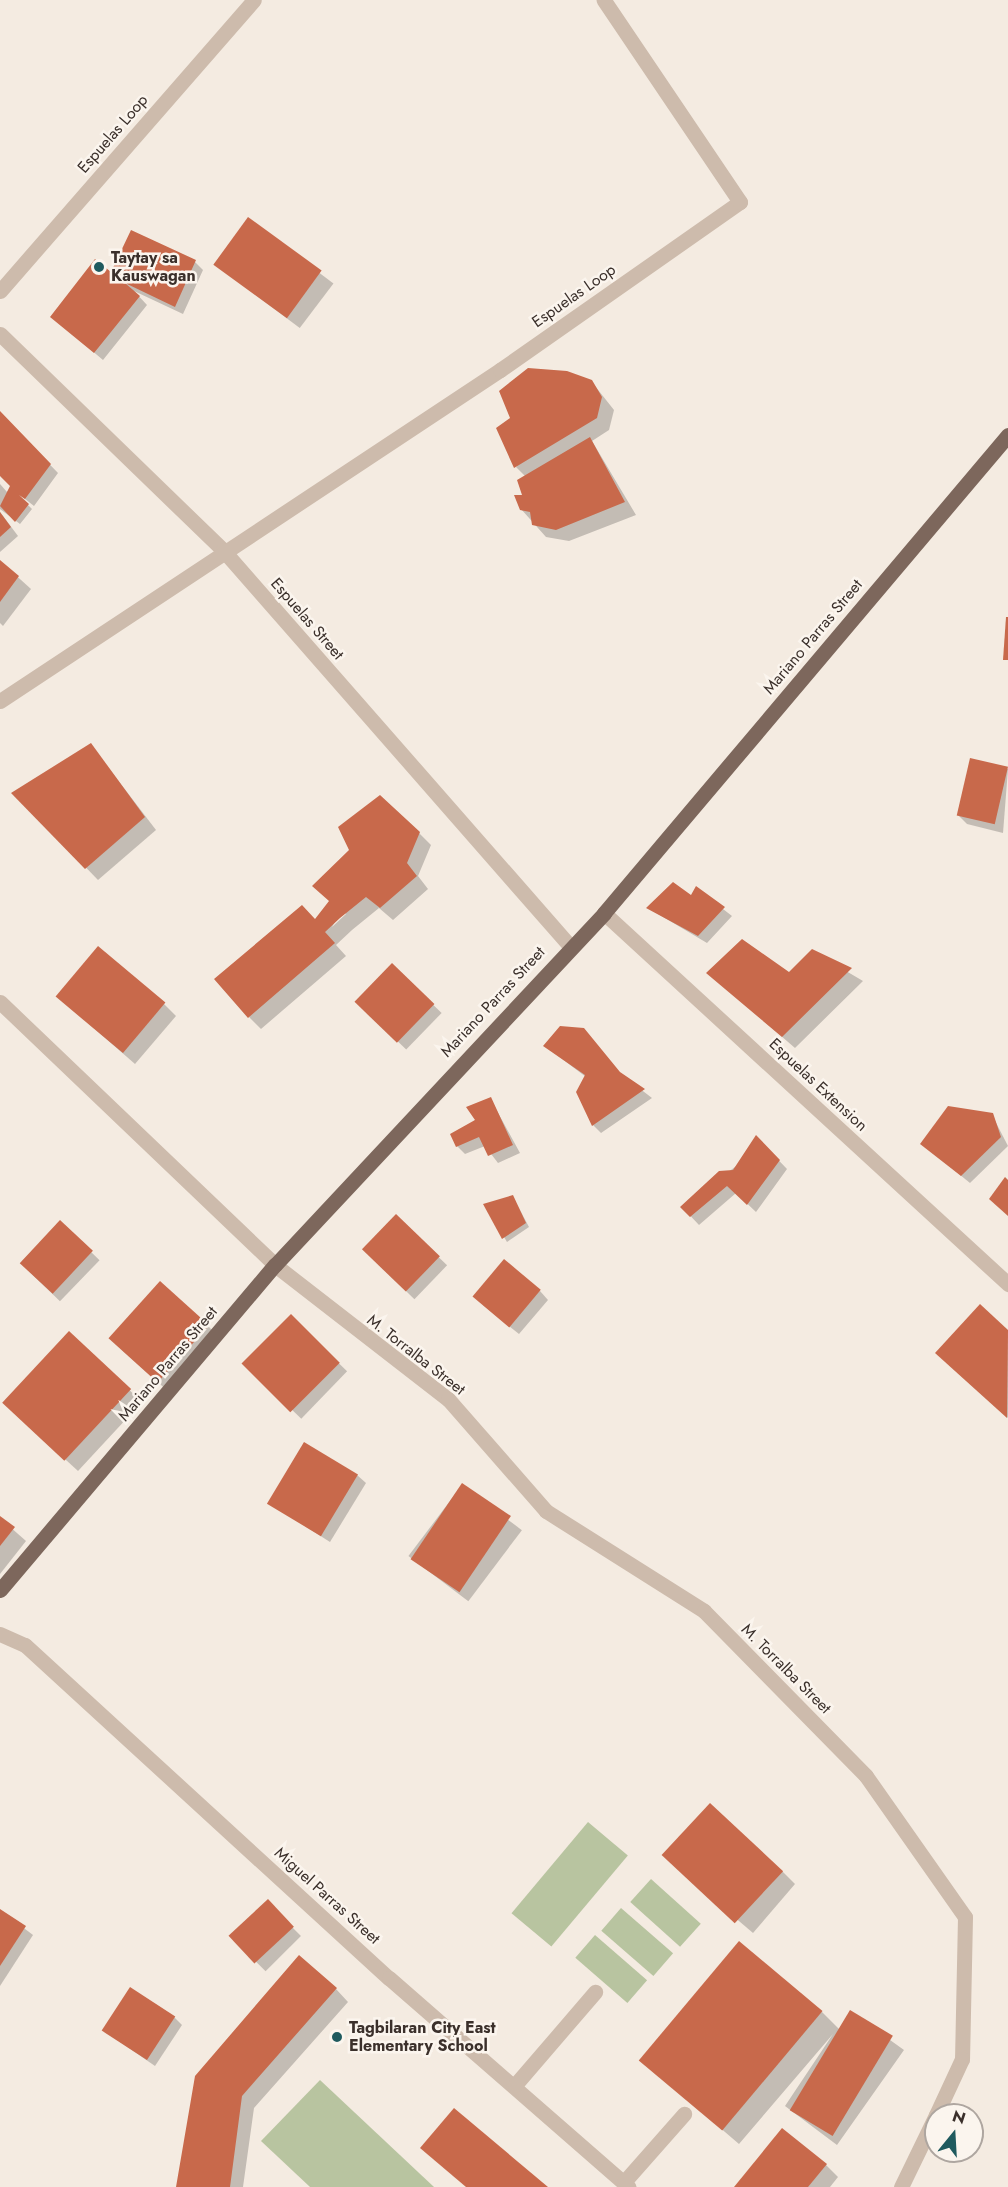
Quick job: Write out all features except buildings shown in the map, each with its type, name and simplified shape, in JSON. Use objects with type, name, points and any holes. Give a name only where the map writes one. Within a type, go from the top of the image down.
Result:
[{"type":"main road","name":"Mariano Parras Street","points":[[0,1590],[275,1265],[569,945],[604,913],[1008,435]]},
{"type":"street","name":"Espuelas Loop","points":[[0,291],[254,0]]},
{"type":"street","name":"Espuelas Loop","points":[[223,550],[500,370],[740,202],[604,0]]},
{"type":"street","name":"Espuelas Street","points":[[0,334],[223,550],[569,945]]},
{"type":"street","points":[[0,701],[223,550]]},
{"type":"street","name":"Espuelas Extension","points":[[604,913],[1008,1284]]},
{"type":"street","name":"M. Torralba Street","points":[[0,1002],[275,1265],[448,1399],[546,1511],[704,1611],[866,1776],[965,1917],[962,2059],[942,2103]]},
{"type":"street","name":"Miguel Parras Street","points":[[0,1634],[25,1645],[389,1978],[515,2085],[627,2185]]},
{"type":"street","points":[[515,2085],[595,1992]]},
{"type":"street","points":[[627,2185],[684,2114]]},
{"type":"street","name":"M. Torralba Street","points":[[901,2187],[924,2140]]},
{"type":"green space","points":[[588,1822],[628,1855],[551,1947],[512,1913]]},
{"type":"green space","points":[[651,1879],[701,1924],[680,1947],[630,1902]]},
{"type":"green space","points":[[621,1908],[673,1953],[653,1976],[601,1931]]},
{"type":"green space","points":[[595,1935],[647,1980],[627,2003],[575,1958]]},
{"type":"green space","points":[[320,2080],[434,2187],[310,2187],[261,2141]]},
{"type":"place","name":"Taytay sa Kauswagan","points":[[99,267]]},
{"type":"place","name":"Tagbilaran City East Elementary School","points":[[337,2037]]}]
